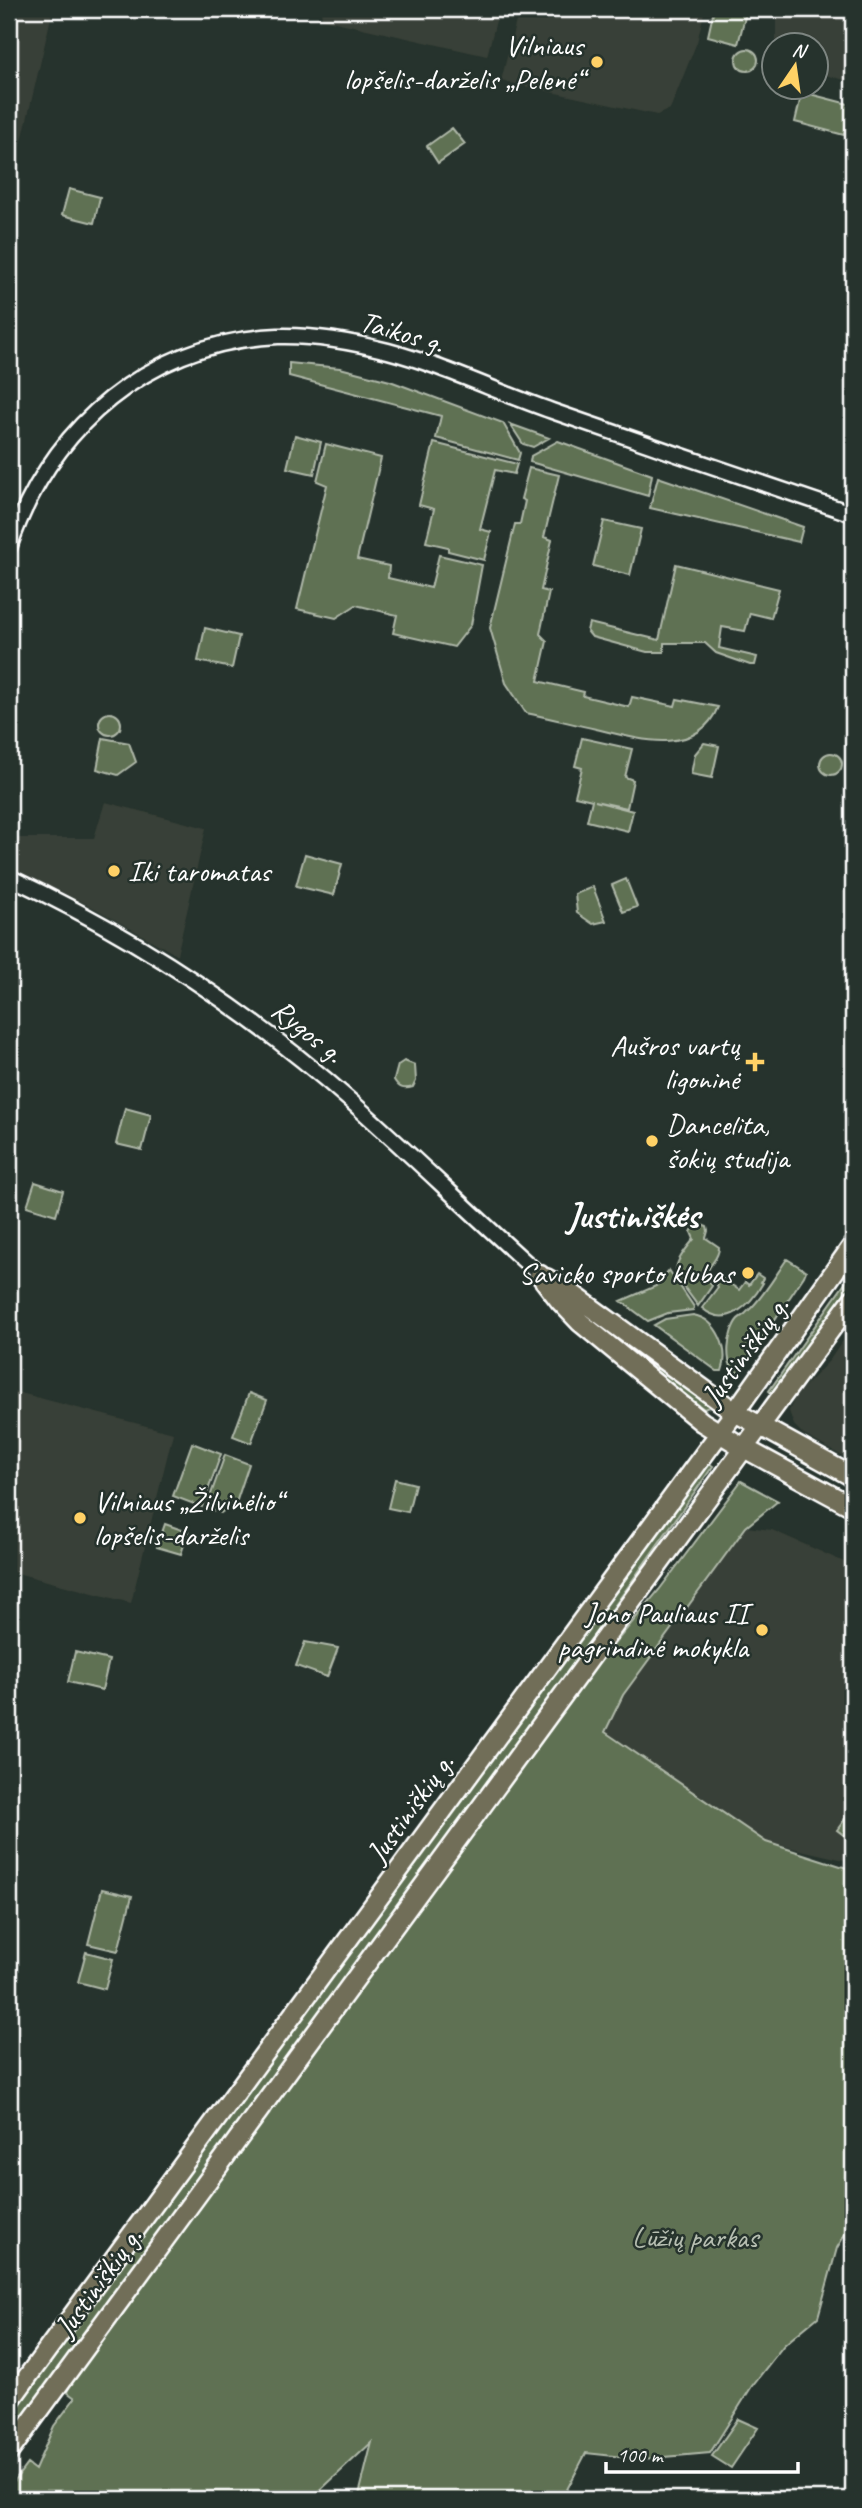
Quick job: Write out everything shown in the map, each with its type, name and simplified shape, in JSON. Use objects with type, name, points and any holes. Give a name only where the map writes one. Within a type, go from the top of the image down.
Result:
[{"type":"main road","name":"Justiniškių g.","points":[[9,2402],[719,1434],[853,1245]]},
{"type":"main road","name":"Rygos g.","points":[[540,1275],[567,1290],[735,1412],[853,1476]]},
{"type":"main road","name":"Rygos g.","points":[[540,1275],[559,1301],[580,1322],[719,1434],[853,1507]]},
{"type":"main road","name":"Justiniškių g.","points":[[9,2452],[853,1299]]},
{"type":"street","name":"Taikos g.","points":[[9,548],[26,502],[64,442],[120,390],[169,362],[197,351],[235,341],[280,336],[328,339],[405,356],[512,397],[853,514]]},
{"type":"street","name":"Rygos g.","points":[[9,877],[74,909],[156,956],[258,1027],[352,1102],[540,1275]]},
{"type":"shaded area","points":[[9,9],[53,9],[21,145],[11,153],[9,152]]},
{"type":"shaded area","points":[[321,9],[499,9],[487,56],[322,19]]},
{"type":"shaded area","name":"Vilniaus lopšelis-darželis „Pelenė“","points":[[519,9],[705,9],[697,42],[670,109],[657,115],[501,81]]},
{"type":"shaded area","points":[[776,9],[853,9],[853,82],[830,76],[830,32],[776,32]]},
{"type":"shaded area","points":[[105,802],[206,828],[177,955],[96,909],[9,866],[9,838],[94,838]]},
{"type":"shaded area","points":[[853,1326],[853,1462],[804,1435],[794,1425],[789,1411],[796,1395],[829,1361]]},
{"type":"shaded area","name":"Vilniaus „Žilvinėlio“ lopšelis-darželis","points":[[9,1390],[173,1433],[131,1603],[9,1571]]},
{"type":"shaded area","name":"Jono Pauliaus II pagrindinė mokykla","points":[[746,1527],[772,1530],[853,1566],[853,1862],[766,1842],[605,1733],[623,1695]]},
{"type":"green space","points":[[714,9],[747,9],[738,44],[708,36]]},
{"type":"green space","points":[[747,49],[755,52],[758,60],[755,68],[747,71],[739,68],[736,60],[739,52]]},
{"type":"green space","points":[[830,99],[852,105],[844,135],[795,122],[800,102],[830,102]]},
{"type":"green space","points":[[452,128],[465,144],[438,163],[427,146]]},
{"type":"green space","points":[[69,189],[100,197],[94,223],[62,215]]},
{"type":"green space","points":[[289,363],[340,368],[390,381],[503,423],[520,453],[518,460],[436,438],[441,416],[289,376]]},
{"type":"green space","points":[[510,424],[549,438],[533,447],[523,444]]},
{"type":"green space","points":[[295,435],[321,442],[314,474],[287,468]]},
{"type":"green space","points":[[558,441],[652,475],[648,496],[530,462],[531,456]]},
{"type":"green space","points":[[434,443],[517,464],[514,474],[495,470],[480,529],[491,532],[484,560],[426,542],[434,509],[419,505]]},
{"type":"green space","points":[[326,444],[381,458],[357,559],[389,566],[388,578],[431,588],[439,555],[482,565],[471,625],[454,647],[393,633],[397,615],[356,605],[336,618],[297,609],[327,485],[317,481]]},
{"type":"green space","points":[[529,468],[559,475],[544,537],[552,540],[541,590],[549,592],[540,634],[547,641],[538,681],[629,707],[632,697],[675,706],[677,699],[718,707],[708,723],[696,733],[681,739],[647,740],[526,713],[506,683],[490,628],[515,524],[520,524],[525,501],[521,499]]},
{"type":"green space","points":[[658,477],[803,527],[799,542],[650,508]]},
{"type":"green space","points":[[604,521],[641,529],[630,575],[593,566]]},
{"type":"green space","points":[[676,564],[779,589],[771,618],[750,613],[745,631],[722,627],[719,648],[757,657],[755,665],[716,653],[705,643],[664,643],[664,652],[647,652],[592,637],[587,631],[589,623],[659,640]]},
{"type":"green space","points":[[205,628],[239,636],[232,668],[198,661]]},
{"type":"green space","points":[[110,713],[118,716],[121,724],[118,732],[110,735],[102,732],[99,724],[102,716]]},
{"type":"green space","points":[[103,738],[129,743],[136,762],[118,775],[97,769]]},
{"type":"green space","points":[[582,738],[632,749],[625,777],[633,780],[627,808],[595,801],[633,811],[628,831],[587,821],[592,800],[575,796],[582,768],[575,766]]},
{"type":"green space","points":[[704,743],[719,746],[712,778],[691,774],[695,754]]},
{"type":"green space","points":[[831,753],[839,756],[842,764],[839,772],[831,775],[823,772],[820,764],[823,756]]},
{"type":"green space","points":[[305,854],[342,864],[334,895],[296,886]]},
{"type":"green space","points":[[626,879],[637,907],[623,912],[612,885]]},
{"type":"green space","points":[[593,887],[606,921],[593,924],[577,913],[575,894]]},
{"type":"green space","points":[[404,1061],[415,1065],[416,1081],[413,1087],[402,1088],[394,1080],[398,1065]]},
{"type":"green space","points":[[125,1108],[151,1115],[142,1150],[116,1144]]},
{"type":"green space","points":[[35,1182],[63,1191],[56,1215],[27,1206]]},
{"type":"green space","points":[[695,1225],[707,1227],[706,1238],[719,1247],[708,1274],[712,1286],[698,1306],[676,1272],[679,1259],[694,1239],[691,1232]]},
{"type":"green space","points":[[787,1259],[806,1271],[804,1276],[739,1373],[730,1364],[728,1348],[734,1324],[758,1300]]},
{"type":"green space","points":[[669,1270],[694,1307],[693,1310],[668,1313],[648,1321],[621,1301],[656,1286]]},
{"type":"green space","points":[[853,1272],[853,1285],[773,1395],[769,1391]]},
{"type":"green space","points":[[757,1274],[763,1278],[763,1283],[752,1299],[737,1312],[720,1316],[702,1308],[718,1287],[715,1282],[720,1277],[739,1290],[745,1282],[749,1285]]},
{"type":"green space","points":[[556,1287],[709,1407],[704,1409],[559,1296]]},
{"type":"green space","points":[[693,1315],[709,1322],[720,1337],[724,1354],[722,1371],[717,1371],[654,1325],[665,1319]]},
{"type":"green space","points":[[249,1393],[267,1400],[251,1443],[233,1436]]},
{"type":"green space","points":[[192,1443],[221,1454],[202,1507],[173,1496]]},
{"type":"green space","points":[[225,1455],[249,1464],[237,1500],[221,1513],[206,1508]]},
{"type":"green space","points":[[708,1463],[713,1466],[511,1753],[9,2439],[9,2414]]},
{"type":"green space","points":[[395,1479],[415,1484],[408,1512],[388,1508]]},
{"type":"green space","name":"Lūžių parkas","points":[[741,1481],[778,1501],[746,1527],[623,1695],[605,1732],[766,1842],[853,1870],[853,2221],[837,2248],[818,2317],[784,2345],[752,2386],[710,2453],[642,2459],[586,2453],[562,2499],[358,2499],[372,2442],[312,2498],[320,2499],[9,2499],[9,2488],[27,2464],[35,2470],[54,2426],[75,2398],[67,2392],[76,2372],[582,1683],[659,1590]]},
{"type":"green space","points":[[165,1524],[188,1532],[181,1554],[157,1547]]},
{"type":"green space","points":[[305,1642],[338,1648],[327,1677],[296,1666]]},
{"type":"green space","points":[[75,1652],[109,1660],[102,1690],[68,1682]]},
{"type":"green space","points":[[853,1808],[853,1836],[852,1827],[845,1836],[837,1830]]},
{"type":"green space","points":[[102,1889],[132,1896],[118,1951],[88,1944]]},
{"type":"green space","points":[[86,1952],[113,1959],[105,1989],[78,1982]]},
{"type":"green space","points":[[738,2419],[758,2428],[731,2468],[712,2456]]},
{"type":"place","name":"Vilniaus lopšelis-darželis „Pelenė“","points":[[597,62]]},
{"type":"place","name":"Iki taromatas","points":[[114,871]]},
{"type":"place","name":"Aušros vartų ligoninė","points":[[755,1062]]},
{"type":"place","name":"Dancelita, šokių studija","points":[[652,1141]]},
{"type":"place","name":"Savicko sporto klubas","points":[[748,1273]]},
{"type":"place","name":"Vilniaus „Žilvinėlio“ lopšelis-darželis","points":[[80,1518]]},
{"type":"place","name":"Jono Pauliaus II pagrindinė mokykla","points":[[762,1630]]},
{"type":"district","name":"Justiniškės","points":[[633,1214]]}]
